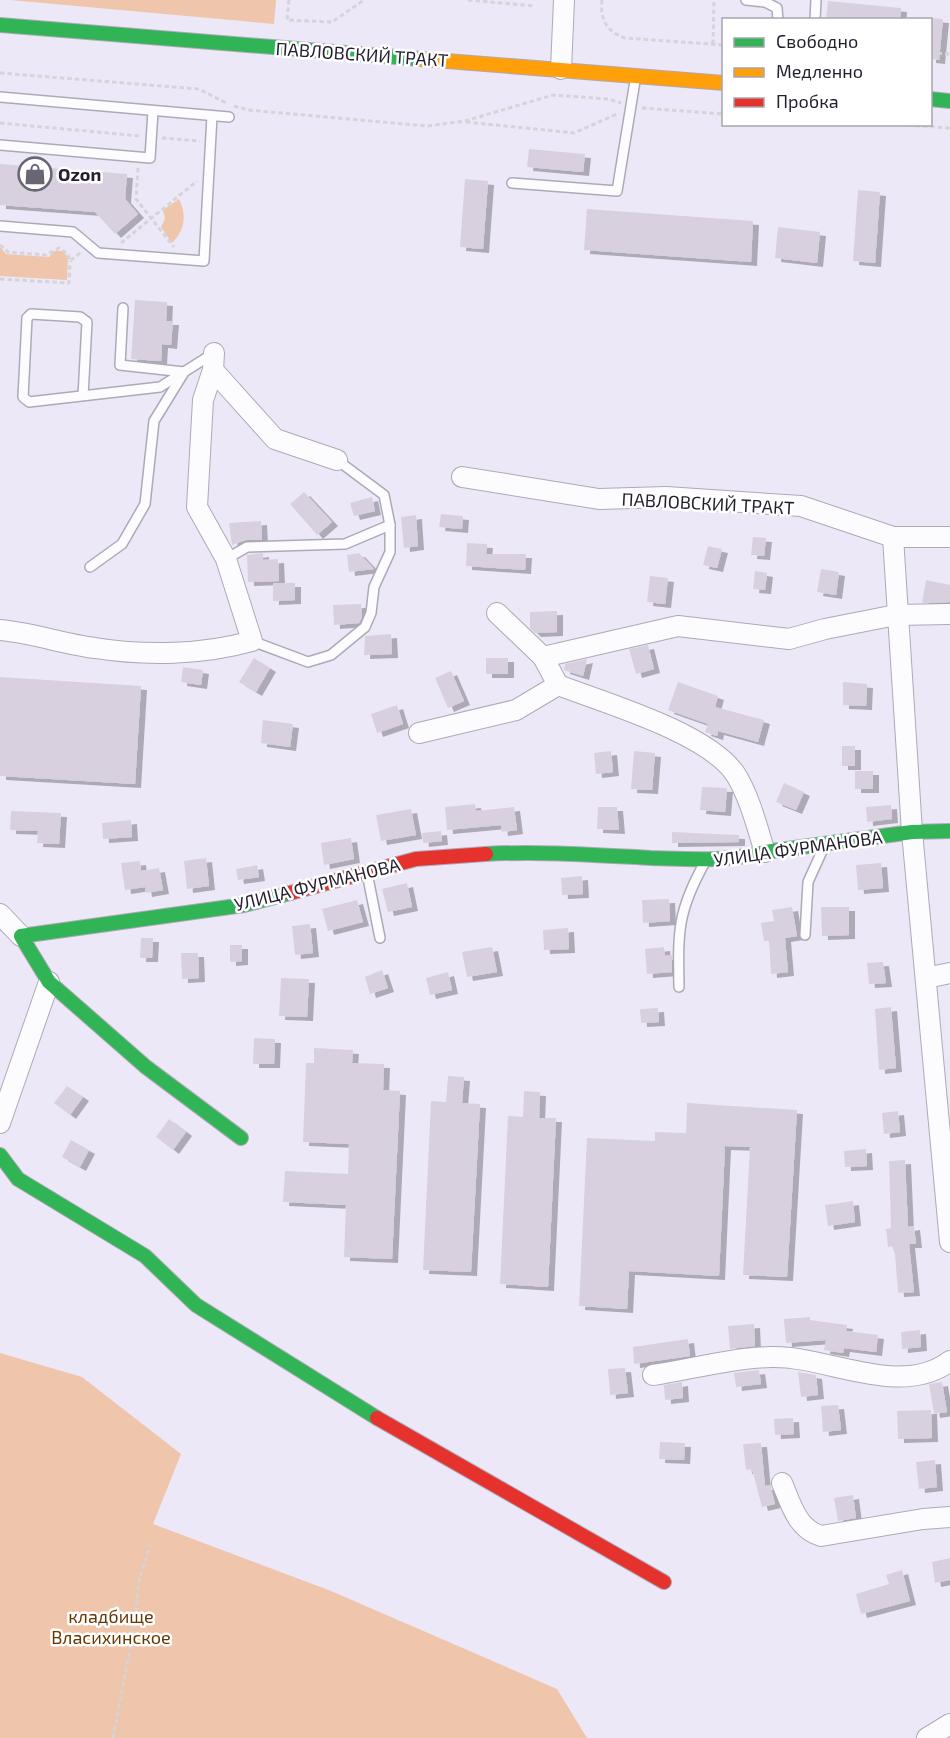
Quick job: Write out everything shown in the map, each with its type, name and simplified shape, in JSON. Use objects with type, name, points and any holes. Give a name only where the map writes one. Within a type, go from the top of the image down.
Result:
[{"type":"street","points":[[561,69],[564,0]]},
{"type":"street","name":"ПАВЛОВСКИЙ ТРАКТ","points":[[0,25],[722,83]]},
{"type":"street","points":[[932,99],[950,101]]},
{"type":"street","points":[[213,362],[275,438],[337,460]]},
{"type":"street","points":[[0,630],[96,648],[172,652],[234,646],[252,641],[226,559],[197,507],[203,399],[213,362]]},
{"type":"street","name":"ПАВЛОВСКИЙ ТРАКТ","points":[[462,477],[599,499],[666,497],[801,506],[893,537],[950,537]]},
{"type":"street","points":[[893,537],[896,615],[912,832],[945,1151],[950,1242]]},
{"type":"street","points":[[497,613],[543,657],[558,685],[675,729],[711,753],[735,774],[765,852]]},
{"type":"street","points":[[543,657],[678,626],[789,639],[825,629],[896,615],[950,614]]},
{"type":"street","points":[[419,733],[516,710],[558,685]]},
{"type":"street","name":"УЛИЦА ФУРМАНОВА","points":[[21,936],[243,904],[416,859],[521,852],[706,860],[743,858],[765,852],[912,832],[950,831]]},
{"type":"street","points":[[0,914],[21,936],[49,982],[146,1066],[241,1138]]},
{"type":"street","points":[[926,978],[950,974]]},
{"type":"street","points":[[0,1123],[49,982]]},
{"type":"street","points":[[0,1155],[18,1179],[145,1256],[196,1305],[442,1457],[664,1582]]},
{"type":"street","points":[[653,1375],[771,1357],[799,1358],[859,1373],[894,1376],[932,1371],[950,1361]]},
{"type":"street","points":[[782,1483],[798,1519],[808,1533],[821,1536],[923,1519],[950,1517]]},
{"type":"street","points":[[927,1738],[950,1724]]},
{"type":"lane","points":[[746,0],[765,2],[777,8],[778,18]]},
{"type":"lane","points":[[815,18],[816,0]]},
{"type":"lane","points":[[512,183],[617,191],[632,107],[635,76]]},
{"type":"lane","points":[[0,98],[229,117]]},
{"type":"lane","points":[[0,146],[150,158],[153,111]]},
{"type":"lane","points":[[0,226],[73,232],[98,253],[204,261],[212,116]]},
{"type":"lane","points":[[123,308],[120,366],[184,372]]},
{"type":"lane","points":[[83,396],[87,322],[80,316],[31,314],[27,318],[22,397],[29,402],[83,396],[160,387],[184,372],[213,362]]},
{"type":"lane","points":[[90,567],[122,544],[145,504],[154,421],[184,372]]},
{"type":"lane","points":[[252,641],[308,662],[331,655],[365,627],[371,612],[374,587],[390,552],[390,525],[384,495],[337,460]]},
{"type":"lane","points":[[226,559],[247,547],[345,544],[390,525]]},
{"type":"lane","points":[[805,935],[808,882],[825,844]]},
{"type":"lane","points":[[679,987],[678,940],[681,918],[686,898],[706,860]]},
{"type":"lane","points":[[366,871],[380,938]]},
{"type":"path","points":[[288,0],[287,20],[332,22],[364,0]]},
{"type":"path","points":[[468,0],[535,6]]},
{"type":"path","points":[[602,0],[604,22],[612,33],[625,38],[722,45]]},
{"type":"path","points":[[713,44],[714,0]]},
{"type":"path","points":[[932,53],[950,54]]},
{"type":"path","points":[[0,73],[199,89],[248,110],[427,126],[465,121],[554,95],[608,99],[632,107],[722,114]]},
{"type":"path","points":[[465,121],[574,133],[632,107]]},
{"type":"path","points":[[0,123],[211,141]]},
{"type":"path","points":[[922,126],[950,128]]},
{"type":"path","points":[[140,158],[136,199],[183,260]]},
{"type":"path","points":[[108,254],[209,170]]},
{"type":"path","points":[[0,245],[8,252],[46,255],[58,248],[65,251],[70,261],[69,283],[0,279]]},
{"type":"path","points":[[70,261],[90,246]]},
{"type":"path","points":[[113,1738],[135,1628],[139,1581],[150,1545]]},
{"type":"green space","points":[[10,0],[276,0],[274,24]]},
{"type":"green space","points":[[179,199],[184,217],[180,233],[172,243],[161,227],[165,219],[163,210]]},
{"type":"green space","points":[[0,247],[6,254],[49,257],[54,251],[63,251],[68,258],[67,280],[0,276]]},
{"type":"green space","name":"кладбище Власихинское","points":[[0,1353],[82,1377],[181,1454],[153,1524],[331,1591],[557,1689],[587,1738],[0,1738]]},
{"type":"building","points":[[828,1],[901,8],[900,18],[826,18]]},
{"type":"building","points":[[932,18],[943,19],[939,60],[932,59]]},
{"type":"building","points":[[529,149],[585,154],[583,172],[527,167]]},
{"type":"building","points":[[0,164],[127,174],[125,199],[138,214],[115,234],[95,212],[0,205]]},
{"type":"building","points":[[465,179],[488,181],[483,249],[460,247]]},
{"type":"building","points":[[858,190],[880,192],[875,263],[853,261]]},
{"type":"building","points":[[587,209],[753,221],[751,262],[584,250]]},
{"type":"building","points":[[778,227],[820,232],[817,263],[775,258]]},
{"type":"building","points":[[135,300],[167,302],[166,321],[173,321],[171,345],[162,344],[161,361],[131,359]]},
{"type":"building","points":[[304,492],[332,522],[317,535],[290,504]]},
{"type":"building","points":[[372,497],[375,511],[354,516],[350,503]]},
{"type":"building","points":[[441,514],[463,516],[462,529],[439,527]]},
{"type":"building","points":[[416,515],[418,546],[404,548],[401,517]]},
{"type":"building","points":[[261,521],[262,540],[246,540],[232,545],[229,523]]},
{"type":"building","points":[[753,537],[766,538],[764,556],[751,555]]},
{"type":"building","points":[[467,543],[487,544],[486,554],[526,554],[525,570],[466,566]]},
{"type":"building","points":[[708,546],[722,549],[717,568],[703,565]]},
{"type":"building","points":[[263,553],[263,560],[278,559],[279,581],[248,582],[247,555]]},
{"type":"building","points":[[359,553],[374,569],[349,572],[347,555]]},
{"type":"building","points":[[821,569],[839,572],[836,595],[817,592]]},
{"type":"building","points":[[755,571],[767,573],[765,590],[753,589]]},
{"type":"building","points":[[650,576],[668,578],[665,604],[647,602]]},
{"type":"building","points":[[926,580],[950,585],[950,602],[922,603]]},
{"type":"building","points":[[273,583],[295,583],[295,600],[273,601]]},
{"type":"building","points":[[361,604],[362,617],[359,623],[334,625],[333,605]]},
{"type":"building","points":[[557,611],[557,632],[535,633],[530,628],[530,612]]},
{"type":"building","points":[[391,634],[392,654],[364,655],[365,636]]},
{"type":"building","points":[[648,645],[654,669],[636,674],[629,649]]},
{"type":"building","points":[[254,658],[270,668],[256,692],[239,682]]},
{"type":"building","points":[[486,658],[508,658],[508,674],[486,674]]},
{"type":"building","points":[[587,659],[583,676],[564,670],[565,664]]},
{"type":"building","points":[[183,667],[203,670],[201,685],[181,682]]},
{"type":"building","points":[[451,671],[464,701],[448,708],[435,678]]},
{"type":"building","points":[[0,677],[141,686],[135,784],[0,776]]},
{"type":"building","points":[[678,682],[718,696],[715,707],[764,720],[758,742],[718,731],[717,736],[705,732],[708,724],[668,710]]},
{"type":"building","points":[[843,682],[867,684],[866,706],[843,705]]},
{"type":"building","points":[[397,705],[403,724],[377,733],[371,714]]},
{"type":"building","points":[[263,720],[293,724],[290,747],[261,743]]},
{"type":"building","points":[[842,746],[855,746],[855,766],[842,766]]},
{"type":"building","points":[[611,751],[613,772],[596,774],[594,753]]},
{"type":"building","points":[[634,751],[655,753],[652,790],[631,789]]},
{"type":"building","points":[[855,771],[873,771],[873,789],[855,789]]},
{"type":"building","points":[[784,783],[804,792],[796,810],[776,802]]},
{"type":"building","points":[[702,787],[727,788],[725,812],[700,810]]},
{"type":"building","points":[[475,804],[476,811],[514,807],[517,830],[502,832],[501,825],[447,830],[445,807]]},
{"type":"building","points":[[891,805],[892,819],[867,822],[866,807]]},
{"type":"building","points":[[598,807],[617,807],[619,830],[597,829]]},
{"type":"building","points":[[411,809],[416,835],[381,841],[376,815]]},
{"type":"building","points":[[11,811],[61,813],[59,844],[37,843],[38,831],[10,830]]},
{"type":"building","points":[[131,820],[132,837],[103,839],[102,823]]},
{"type":"building","points":[[441,831],[442,841],[423,843],[422,833]]},
{"type":"building","points":[[672,832],[739,835],[739,842],[672,843]]},
{"type":"building","points":[[351,838],[354,859],[324,865],[321,843]]},
{"type":"building","points":[[206,858],[209,886],[187,889],[184,861]]},
{"type":"building","points":[[140,861],[141,871],[159,868],[163,890],[146,893],[145,887],[125,890],[121,863]]},
{"type":"building","points":[[881,863],[883,888],[858,890],[856,865]]},
{"type":"building","points":[[257,865],[259,877],[238,880],[236,869]]},
{"type":"building","points":[[582,876],[583,894],[562,895],[561,878]]},
{"type":"building","points":[[407,883],[412,907],[388,912],[382,889]]},
{"type":"building","points":[[669,899],[670,921],[643,923],[642,900]]},
{"type":"building","points":[[357,900],[363,922],[328,931],[322,909]]},
{"type":"building","points":[[792,907],[797,936],[785,938],[788,972],[771,974],[769,941],[764,941],[761,923],[774,921],[772,910]]},
{"type":"building","points":[[821,907],[849,907],[849,935],[822,936]]},
{"type":"building","points":[[310,924],[313,953],[295,955],[292,926]]},
{"type":"building","points":[[568,928],[569,949],[544,950],[543,930]]},
{"type":"building","points":[[141,938],[153,938],[152,958],[140,958]]},
{"type":"building","points":[[230,945],[242,945],[242,961],[230,962]]},
{"type":"building","points":[[492,947],[497,972],[467,977],[462,952]]},
{"type":"building","points":[[664,947],[665,956],[672,955],[672,972],[647,974],[645,949]]},
{"type":"building","points":[[181,953],[198,953],[199,978],[182,979]]},
{"type":"building","points":[[883,962],[886,983],[869,984],[867,963]]},
{"type":"building","points":[[382,970],[388,988],[370,994],[365,977]]},
{"type":"building","points":[[448,972],[452,990],[430,995],[426,978]]},
{"type":"building","points":[[281,978],[309,979],[307,1017],[279,1016]]},
{"type":"building","points":[[891,1007],[896,1068],[879,1070],[875,1009]]},
{"type":"building","points":[[658,1008],[659,1022],[641,1023],[640,1009]]},
{"type":"building","points":[[254,1038],[275,1039],[274,1064],[253,1064]]},
{"type":"building","points":[[314,1048],[353,1050],[352,1063],[384,1064],[383,1090],[400,1091],[392,1259],[344,1257],[346,1205],[283,1202],[285,1171],[348,1174],[349,1144],[303,1142],[306,1063],[314,1063]]},
{"type":"building","points":[[448,1076],[464,1077],[462,1103],[480,1104],[471,1272],[423,1270],[431,1101],[446,1102]]},
{"type":"building","points":[[67,1086],[83,1097],[70,1115],[54,1103]]},
{"type":"building","points":[[524,1091],[540,1092],[539,1118],[556,1118],[548,1287],[500,1284],[508,1116],[523,1117]]},
{"type":"building","points":[[687,1103],[797,1110],[787,1277],[743,1275],[750,1147],[725,1146],[719,1276],[629,1271],[627,1309],[579,1306],[587,1138],[655,1141],[655,1132],[686,1133]]},
{"type":"building","points":[[898,1111],[900,1132],[884,1134],[882,1113]]},
{"type":"building","points":[[169,1119],[186,1132],[173,1150],[156,1137]]},
{"type":"building","points":[[71,1140],[89,1150],[80,1167],[62,1157]]},
{"type":"building","points":[[866,1149],[867,1166],[845,1167],[844,1151]]},
{"type":"building","points":[[905,1160],[908,1227],[914,1226],[916,1244],[909,1244],[914,1292],[898,1293],[895,1254],[892,1246],[888,1247],[886,1229],[891,1228],[889,1161]]},
{"type":"building","points":[[853,1201],[855,1222],[828,1226],[825,1205]]},
{"type":"building","points":[[810,1317],[810,1320],[847,1325],[846,1331],[878,1335],[876,1352],[844,1348],[843,1353],[824,1350],[826,1340],[786,1343],[784,1319]]},
{"type":"building","points":[[754,1324],[755,1346],[730,1349],[728,1326]]},
{"type":"building","points":[[920,1330],[921,1347],[902,1349],[901,1332]]},
{"type":"building","points":[[688,1339],[690,1356],[634,1364],[633,1347]]},
{"type":"building","points":[[625,1368],[628,1393],[610,1395],[608,1369]]},
{"type":"building","points":[[759,1370],[761,1384],[736,1387],[734,1373]]},
{"type":"building","points":[[798,1372],[816,1375],[818,1395],[801,1397]]},
{"type":"building","points":[[682,1382],[683,1398],[665,1400],[664,1385]]},
{"type":"building","points":[[942,1382],[947,1412],[934,1414],[929,1384]]},
{"type":"building","points":[[838,1405],[841,1430],[823,1432],[821,1406]]},
{"type":"building","points":[[931,1410],[932,1438],[898,1439],[897,1411]]},
{"type":"building","points":[[793,1418],[794,1434],[775,1435],[774,1419]]},
{"type":"building","points":[[660,1442],[685,1443],[684,1460],[659,1459]]},
{"type":"building","points":[[761,1443],[765,1486],[770,1485],[775,1504],[762,1507],[752,1469],[746,1470],[743,1444]]},
{"type":"building","points":[[935,1460],[937,1487],[919,1489],[916,1462]]},
{"type":"building","points":[[853,1495],[856,1518],[838,1521],[834,1498]]},
{"type":"building","points":[[950,1558],[950,1580],[935,1583],[932,1562]]},
{"type":"building","points":[[902,1570],[910,1601],[861,1614],[856,1594],[889,1584],[886,1575]]},
{"type":"traffic: fast","points":[[0,25],[421,59]]},
{"type":"traffic: fast","points":[[932,99],[950,101]]},
{"type":"traffic: fast","points":[[486,854],[548,853],[723,859],[912,832],[950,831]]},
{"type":"traffic: fast","points":[[241,1138],[146,1067],[49,982],[21,936],[244,905],[290,893]]},
{"type":"traffic: fast","points":[[0,1155],[18,1179],[145,1256],[196,1305],[377,1418]]},
{"type":"traffic: slow","points":[[421,59],[722,83]]},
{"type":"traffic: jam","points":[[290,893],[416,859],[486,854]]},
{"type":"traffic: jam","points":[[377,1418],[664,1582]]},
{"type":"place","name":"Ozon","points":[[35,174]]}]
